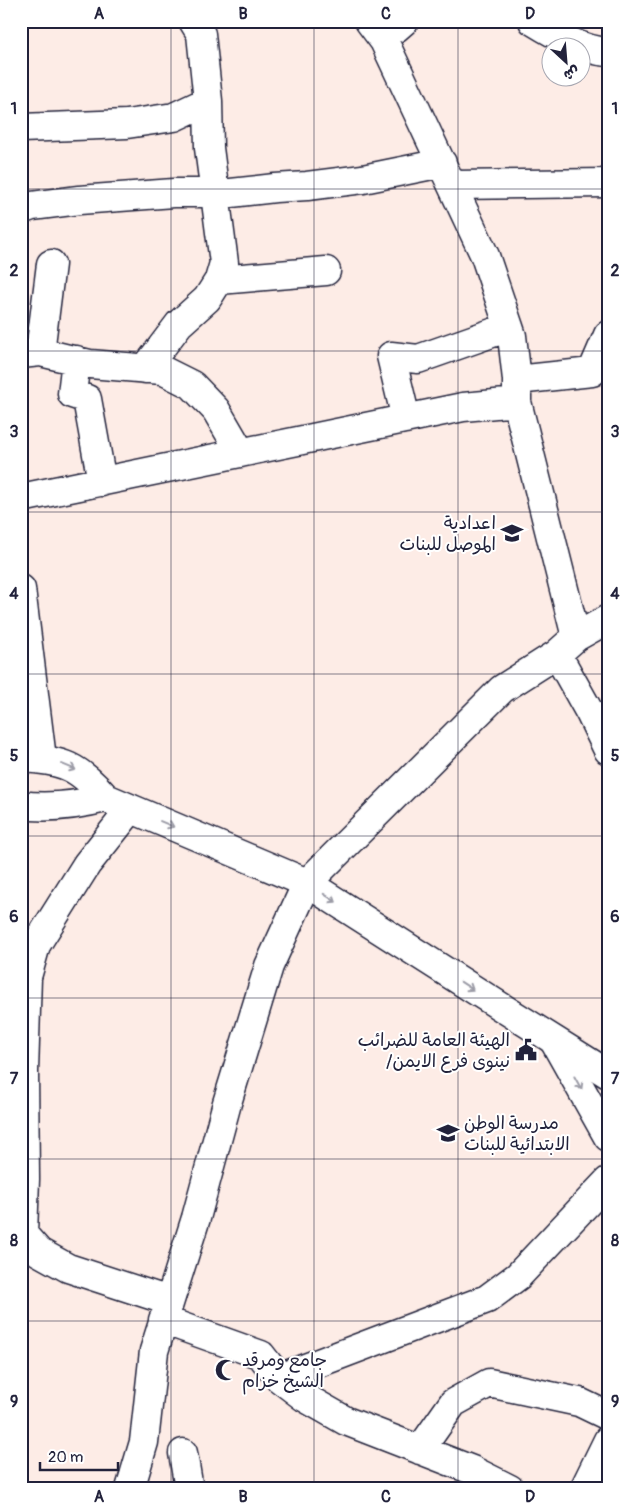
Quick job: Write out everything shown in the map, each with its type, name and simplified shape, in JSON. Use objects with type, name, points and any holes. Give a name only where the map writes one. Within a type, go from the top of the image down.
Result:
[{"type":"street","points":[[145,369],[180,324],[207,299],[219,280],[224,263],[209,148],[208,101],[201,34],[193,21]]},
{"type":"street","points":[[374,28],[396,28],[404,21]]},
{"type":"street","points":[[533,21],[557,36],[596,51],[608,52]]},
{"type":"street","points":[[374,28],[384,41],[485,256],[512,336],[517,391],[566,645],[590,713],[608,750]]},
{"type":"street","points":[[21,128],[94,126],[174,117],[208,101]]},
{"type":"street","points":[[21,210],[32,206],[79,200],[174,193],[231,193],[363,179],[447,174],[608,183]]},
{"type":"street","points":[[51,264],[30,353],[90,364],[162,370],[192,385],[216,410],[241,453]]},
{"type":"street","points":[[219,280],[326,271]]},
{"type":"street","points":[[406,419],[391,356],[418,359],[508,327]]},
{"type":"street","points":[[21,498],[463,407],[592,372],[608,335]]},
{"type":"street","points":[[76,360],[72,394],[87,399],[102,482]]},
{"type":"street","points":[[21,589],[31,759],[60,763],[75,769],[91,781],[106,798],[307,883],[608,1074]]},
{"type":"street","points":[[130,1489],[144,1442],[154,1351],[196,1218],[227,1103],[270,966],[307,883],[502,689],[566,645],[608,620]]},
{"type":"street","points":[[21,805],[34,807],[58,806],[82,804],[106,798]]},
{"type":"street","points":[[131,809],[87,864],[36,945],[27,977],[24,1072],[23,1234],[40,1252],[68,1268],[166,1310],[261,1356],[279,1378],[304,1398],[346,1421],[472,1470],[510,1489]]},
{"type":"street","points":[[554,1040],[608,1137]]},
{"type":"street","points":[[279,1378],[487,1299],[518,1276],[608,1181]]},
{"type":"street","points":[[420,1450],[453,1403],[489,1383],[579,1402],[608,1416]]},
{"type":"street","points":[[584,1489],[608,1440]]},
{"type":"street","points":[[183,1453],[189,1489]]},
{"type":"place","name":"اعدادية الموصل للبنات","points":[[512,533]]},
{"type":"place","name":"الهيئة العامة للضرائب /نينوى فرع الايمن","points":[[526,1050]]},
{"type":"place","name":"مدرسة الوطن الابتدائية للبنات","points":[[448,1133]]},
{"type":"place","name":"جامع ومرقد الشيخ خزام","points":[[226,1370]]}]
